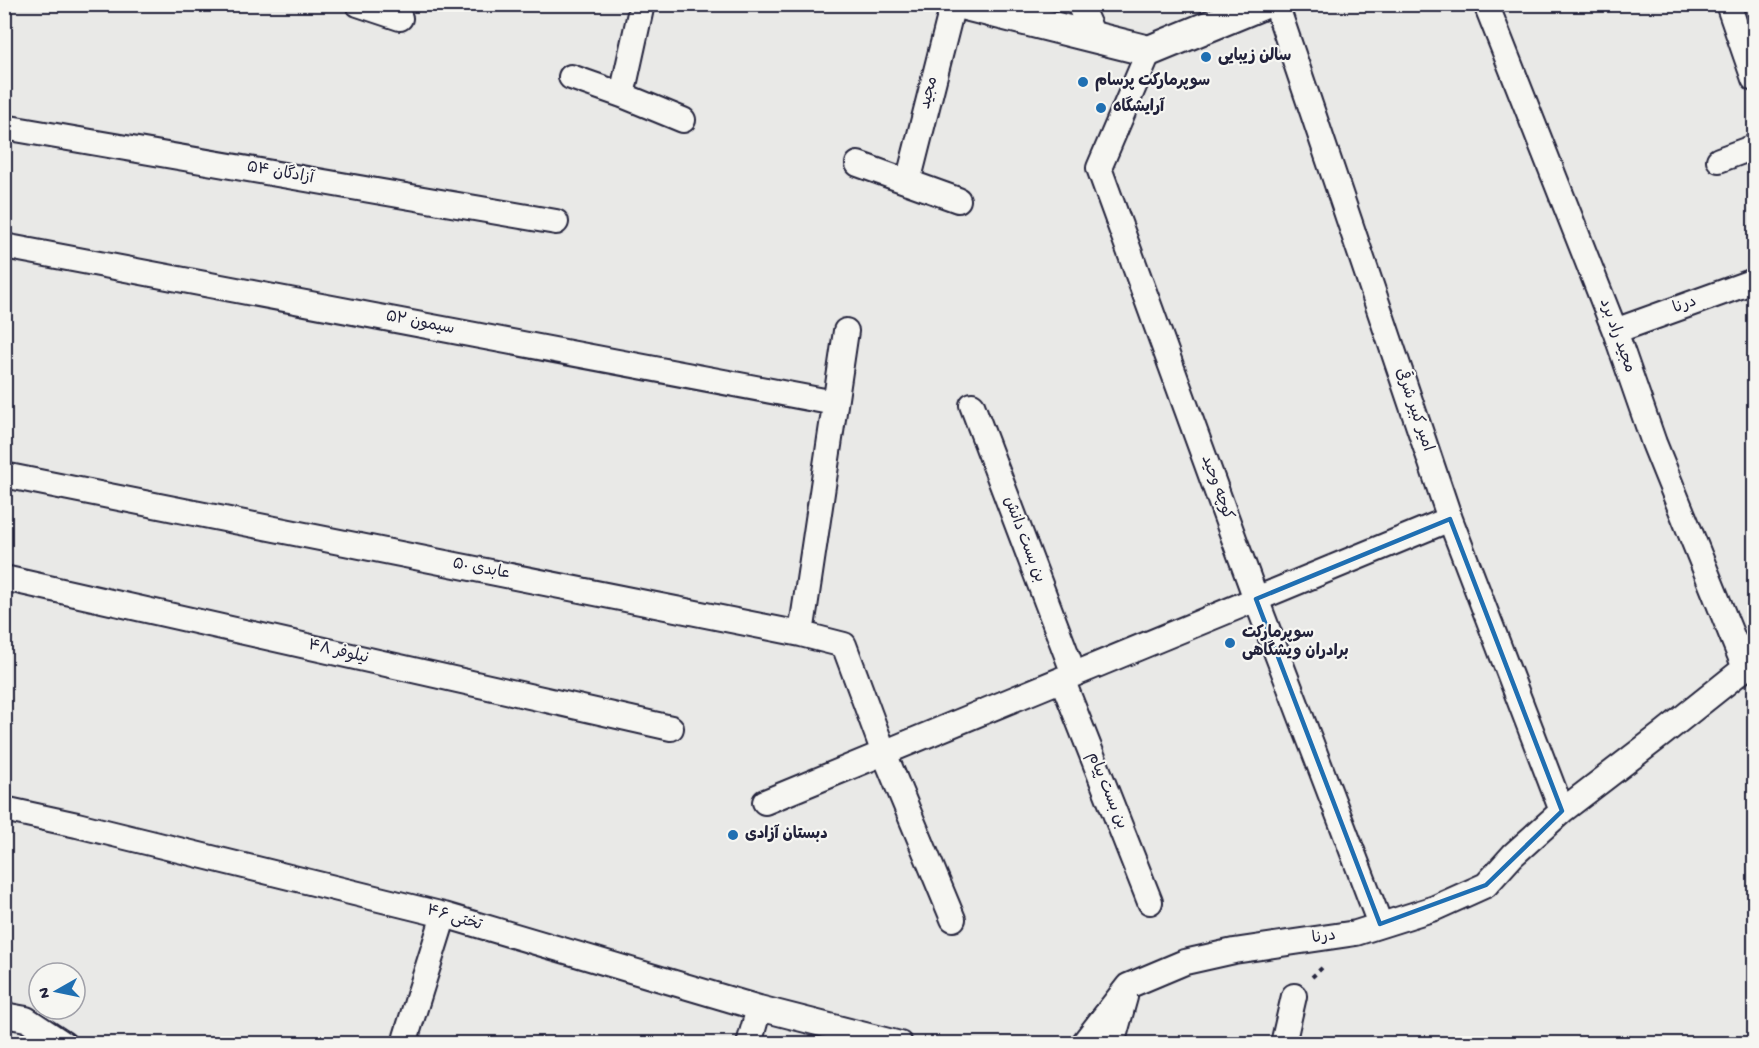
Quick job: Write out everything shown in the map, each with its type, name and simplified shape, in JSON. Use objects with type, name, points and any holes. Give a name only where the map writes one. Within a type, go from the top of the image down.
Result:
[{"type":"street","points":[[358,4],[400,18]]},
{"type":"street","points":[[622,95],[642,4]]},
{"type":"street","name":"مجید","points":[[908,182],[953,4]]},
{"type":"street","points":[[962,4],[1149,51],[1263,4]]},
{"type":"street","points":[[1079,4],[1094,37]]},
{"type":"street","name":"امیر کبیر شرقی","points":[[1276,4],[1450,519],[1562,811]]},
{"type":"street","name":"مجید راد برد","points":[[1486,4],[1615,331],[1654,443],[1745,668]]},
{"type":"street","points":[[1728,4],[1755,79]]},
{"type":"street","name":"کوچه وحید","points":[[1149,51],[1100,168],[1256,599],[1380,924]]},
{"type":"street","points":[[571,77],[683,120]]},
{"type":"street","name":"آزادگان ۵۴","points":[[4,127],[556,222]]},
{"type":"street","points":[[1719,160],[1755,147]]},
{"type":"street","points":[[858,164],[958,200]]},
{"type":"street","name":"سیمون ۵۲","points":[[4,246],[835,403]]},
{"type":"street","name":"درنا","points":[[1615,331],[1755,280]]},
{"type":"street","points":[[801,634],[846,331]]},
{"type":"street","name":"بن بست دانش","points":[[972,405],[1068,677]]},
{"type":"street","name":"عابدی ۵۰","points":[[4,475],[801,634],[843,645],[884,753]]},
{"type":"street","points":[[765,802],[1450,519]]},
{"type":"street","name":"نیلوفر ۴۸","points":[[4,578],[671,728]]},
{"type":"street","points":[[1745,668],[1755,644]]},
{"type":"street","name":"درنا","points":[[1083,1044],[1128,986],[1185,962],[1234,951],[1356,933],[1435,908],[1486,885],[1513,855],[1562,811],[1745,668]]},
{"type":"street","name":"بن بست پیام","points":[[1068,677],[1150,902]]},
{"type":"street","points":[[884,753],[953,919]]},
{"type":"street","name":"تختی ۴۶","points":[[4,809],[444,915],[759,1008],[900,1044]]},
{"type":"street","points":[[406,1037],[444,915]]},
{"type":"street","points":[[1112,1044],[1128,986]]},
{"type":"street","points":[[1283,1044],[1294,996]]},
{"type":"street","points":[[749,1044],[759,1008]]},
{"type":"street","points":[[4,1015],[26,1019],[64,1044]]},
{"type":"highlighted area","points":[[1450,519],[1562,811],[1486,885],[1380,924],[1256,599]]},
{"type":"place","name":"سالن زیبایی","points":[[1206,57]]},
{"type":"place","name":"سوپرمارکت پرسام","points":[[1083,82]]},
{"type":"place","name":"آرایشگاه","points":[[1101,108]]},
{"type":"place","name":"سوپرمارکت برادران ویشگاهی","points":[[1230,643]]},
{"type":"place","name":"دبستان آزادی","points":[[733,835]]}]
